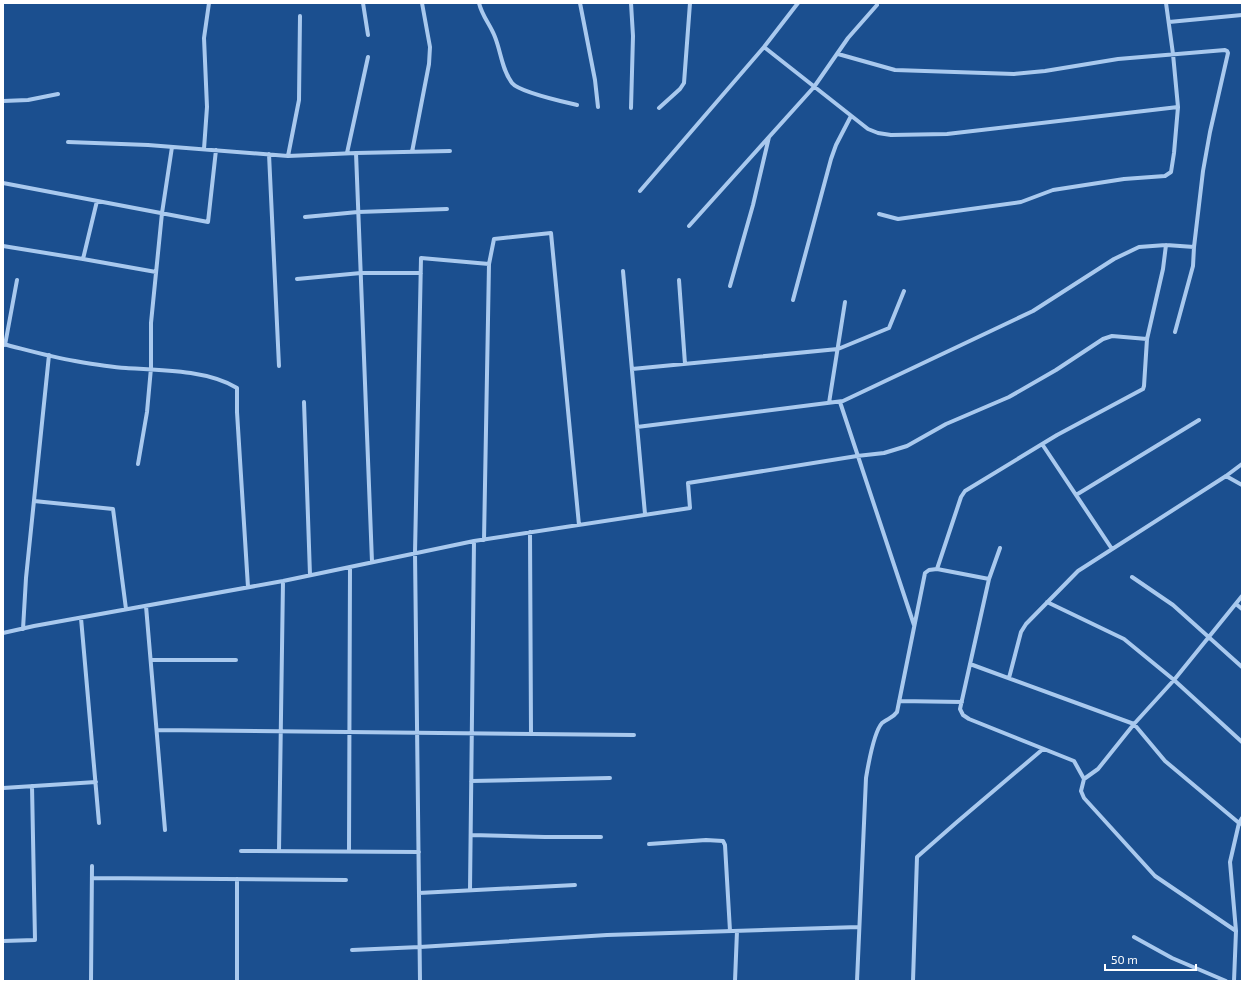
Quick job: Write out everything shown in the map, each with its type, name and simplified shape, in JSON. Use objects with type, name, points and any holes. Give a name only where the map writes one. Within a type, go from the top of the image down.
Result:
[{"type":"street","points":[[204,150],[206,107],[204,38],[209,3]]},
{"type":"street","points":[[363,3],[368,35]]},
{"type":"street","points":[[412,152],[429,64],[430,47],[422,3]]},
{"type":"street","points":[[479,3],[482,13],[494,36],[506,72],[513,84],[553,99],[576,105]]},
{"type":"street","points":[[580,3],[595,80],[598,107]]},
{"type":"street","points":[[631,3],[633,36],[631,108]]},
{"type":"street","points":[[659,108],[680,89],[684,83],[690,3]]},
{"type":"street","points":[[640,191],[764,47],[798,3]]},
{"type":"street","points":[[879,214],[898,219],[1021,202],[1053,190],[1124,179],[1165,176],[1171,172],[1178,107],[1166,3]]},
{"type":"street","points":[[689,226],[814,87],[848,38],[877,5]]},
{"type":"street","points":[[1169,22],[1242,15]]},
{"type":"street","points":[[288,156],[299,100],[300,16]]},
{"type":"street","points":[[764,47],[868,129],[878,133],[891,135],[947,134],[1178,107]]},
{"type":"street","points":[[838,54],[895,70],[1014,74],[1173,54],[1227,51],[1228,53],[1203,170],[1193,266],[1175,332]]},
{"type":"street","points":[[347,153],[368,57]]},
{"type":"street","points":[[3,101],[28,100],[58,94]]},
{"type":"street","points":[[793,300],[831,159],[850,116]]},
{"type":"street","points":[[730,286],[753,205],[769,137]]},
{"type":"street","points":[[68,142],[172,147],[288,156],[450,151]]},
{"type":"street","points":[[138,464],[147,412],[151,368],[151,323],[162,213],[172,147]]},
{"type":"street","points":[[3,184],[208,222],[216,150]]},
{"type":"street","points":[[356,153],[372,562]]},
{"type":"street","points":[[269,154],[279,366]]},
{"type":"street","points":[[83,259],[97,201]]},
{"type":"street","points":[[305,216],[358,212],[447,209]]},
{"type":"street","points":[[484,540],[489,264],[494,239],[551,233],[579,525]]},
{"type":"street","points":[[637,427],[840,402],[1033,311],[1114,259],[1140,247],[1166,245],[1194,248]]},
{"type":"street","points":[[937,569],[961,496],[965,491],[1057,435],[1143,389],[1147,339],[1166,245]]},
{"type":"street","points":[[3,246],[156,272]]},
{"type":"street","points":[[420,981],[416,553],[421,258],[489,264]]},
{"type":"street","points":[[623,271],[645,514]]},
{"type":"street","points":[[297,279],[361,273],[421,273]]},
{"type":"street","points":[[17,280],[4,344],[74,361],[125,368],[151,368],[205,375],[229,383],[237,388],[237,412],[248,587]]},
{"type":"street","points":[[679,280],[685,364]]},
{"type":"street","points":[[632,369],[838,349],[889,328],[904,291]]},
{"type":"street","points":[[829,403],[845,302]]},
{"type":"street","points":[[3,633],[283,581],[474,541],[690,508],[688,483],[884,453],[907,446],[946,424],[1009,397],[1056,370],[1103,340],[1112,336],[1147,339]]},
{"type":"street","points":[[23,629],[26,578],[49,355]]},
{"type":"street","points":[[304,402],[310,575]]},
{"type":"street","points":[[840,402],[914,626]]},
{"type":"street","points":[[1076,495],[1199,420]]},
{"type":"street","points":[[1042,444],[1112,549]]},
{"type":"street","points":[[1009,678],[1021,632],[1026,624],[1078,571],[1226,476],[1242,464]]},
{"type":"street","points":[[1226,476],[1242,485]]},
{"type":"street","points":[[34,500],[112,509],[126,609]]},
{"type":"street","points":[[530,532],[532,734]]},
{"type":"street","points":[[470,890],[474,541]]},
{"type":"street","points":[[1000,548],[989,580],[960,709],[963,715],[969,719],[1074,761],[1084,779]]},
{"type":"street","points":[[349,851],[350,567]]},
{"type":"street","points":[[857,981],[868,761],[878,730],[882,723],[893,717],[897,712],[925,573],[928,570],[937,569],[989,580]]},
{"type":"street","points":[[1132,577],[1173,605],[1242,667]]},
{"type":"street","points":[[279,851],[283,581]]},
{"type":"street","points":[[1236,931],[1155,876],[1084,798],[1081,791],[1084,779],[1098,769],[1134,724],[1174,680],[1209,638],[1242,596]]},
{"type":"street","points":[[1047,602],[1124,639],[1174,680],[1242,742]]},
{"type":"street","points":[[1236,604],[1242,609]]},
{"type":"street","points":[[146,606],[165,830]]},
{"type":"street","points":[[81,618],[99,822]]},
{"type":"street","points":[[151,660],[236,660]]},
{"type":"street","points":[[970,664],[1134,724],[1165,761],[1240,823]]},
{"type":"street","points":[[899,701],[962,702]]},
{"type":"street","points":[[157,730],[634,734]]},
{"type":"street","points":[[913,981],[917,857],[1043,749]]},
{"type":"street","points":[[471,781],[610,778]]},
{"type":"street","points":[[3,788],[96,782]]},
{"type":"street","points":[[3,941],[35,940],[32,786]]},
{"type":"street","points":[[1234,981],[1236,931],[1230,862],[1242,818]]},
{"type":"street","points":[[471,835],[601,837]]},
{"type":"street","points":[[649,844],[706,840],[723,841],[725,845],[730,931]]},
{"type":"street","points":[[241,851],[419,852]]},
{"type":"street","points":[[91,981],[92,866]]},
{"type":"street","points":[[92,878],[346,880]]},
{"type":"street","points":[[237,879],[237,981]]},
{"type":"street","points":[[419,893],[576,885]]},
{"type":"street","points":[[352,950],[607,935],[859,927]]},
{"type":"street","points":[[735,981],[737,931]]},
{"type":"street","points":[[1134,937],[1172,958],[1226,981]]}]
